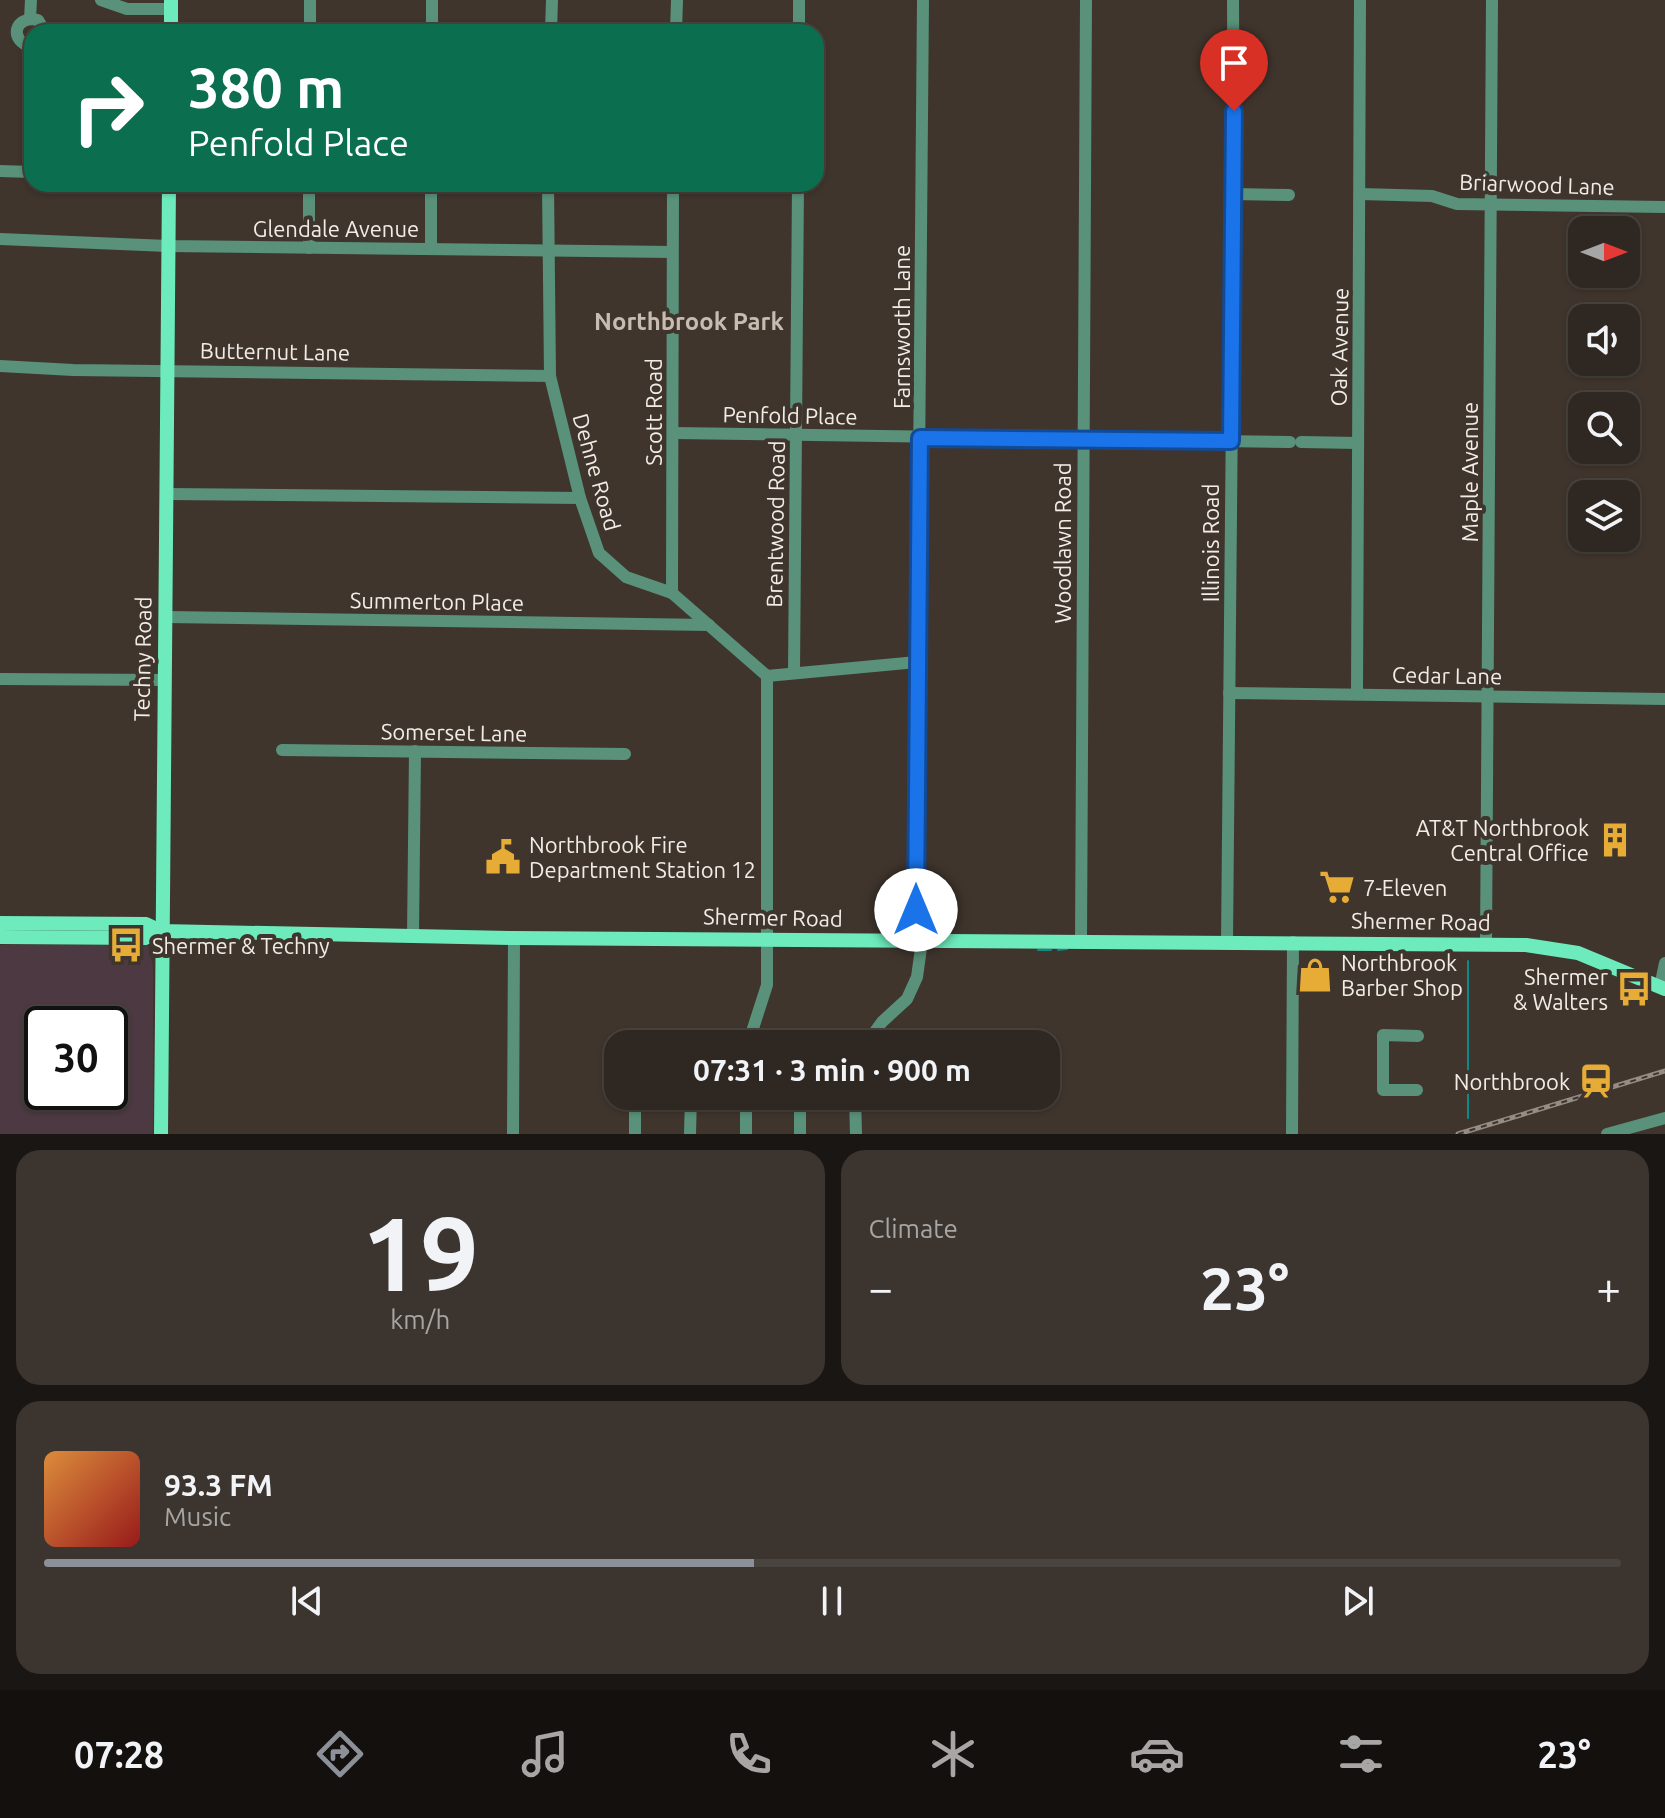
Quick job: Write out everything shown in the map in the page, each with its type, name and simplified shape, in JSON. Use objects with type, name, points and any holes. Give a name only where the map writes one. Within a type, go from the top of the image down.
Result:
[{"type":"main road","name":"Techny Road","points":[[161,1134],[169,192]]},
{"type":"main road","name":"Shermer Road","points":[[0,923],[146,924],[161,931],[514,938],[1526,945],[1578,953],[1662,988]]},
{"type":"main road","name":"Shermer Road","points":[[0,937],[145,938],[161,931]]},
{"type":"street","points":[[30,19],[31,0]]},
{"type":"street","points":[[101,0],[127,9],[171,4]]},
{"type":"street","points":[[310,0],[310,24]]},
{"type":"street","points":[[432,0],[432,24]]},
{"type":"street","points":[[551,24],[552,0]]},
{"type":"street","points":[[676,24],[677,0]]},
{"type":"street","points":[[799,0],[799,24]]},
{"type":"street","name":"Farnsworth Lane","points":[[876,1030],[907,999],[917,977],[919,941],[917,662],[923,0]]},
{"type":"street","name":"Woodlawn Road","points":[[1081,942],[1086,0]]},
{"type":"street","name":"Illinois Road","points":[[1227,942],[1233,0]]},
{"type":"street","name":"Oak Avenue","points":[[1357,694],[1360,0]]},
{"type":"street","name":"Maple Avenue","points":[[1486,944],[1492,0]]},
{"type":"street","points":[[24,45],[17,34],[22,22],[30,19],[42,24]]},
{"type":"street","points":[[0,171],[24,172]]},
{"type":"street","points":[[309,192],[309,248]]},
{"type":"street","points":[[431,192],[431,248]]},
{"type":"street","name":"Dehne Road","points":[[548,192],[550,376],[580,498],[599,553],[626,577],[672,593],[767,676]]},
{"type":"street","name":"Scott Road","points":[[672,593],[673,192]]},
{"type":"street","name":"Brentwood Road","points":[[794,673],[798,192]]},
{"type":"street","points":[[1234,194],[1289,195]]},
{"type":"street","name":"Briarwood Lane","points":[[1361,194],[1432,196],[1457,204],[1491,206],[1665,207]]},
{"type":"street","name":"Glendale Avenue","points":[[0,239],[168,246],[672,252]]},
{"type":"street","name":"Butternut Lane","points":[[0,366],[73,370],[550,376]]},
{"type":"street","name":"Penfold Place","points":[[674,433],[1358,443]]},
{"type":"street","points":[[166,494],[580,498]]},
{"type":"street","name":"Summerton Place","points":[[165,617],[709,625]]},
{"type":"street","points":[[753,1030],[767,985],[767,676],[917,662]]},
{"type":"street","points":[[0,679],[164,680]]},
{"type":"street","name":"Cedar Lane","points":[[1229,693],[1665,699]]},
{"type":"street","name":"Somerset Lane","points":[[282,750],[625,754]]},
{"type":"street","points":[[413,936],[415,751]]},
{"type":"street","points":[[513,1134],[514,938]]},
{"type":"street","points":[[1292,1134],[1293,942]]},
{"type":"street","points":[[1662,988],[1665,963]]},
{"type":"street","points":[[1417,1090],[1383,1090],[1383,1035],[1418,1036]]},
{"type":"street","points":[[635,1110],[635,1134]]},
{"type":"street","points":[[690,1134],[691,1110]]},
{"type":"street","points":[[746,1110],[746,1134]]},
{"type":"street","points":[[800,1110],[800,1134]]},
{"type":"street","points":[[855,1110],[856,1134]]},
{"type":"street","points":[[1607,1134],[1665,1118]]},
{"type":"shaded area","points":[[0,945],[148,945],[153,967],[153,1134],[0,1134]]},
{"type":"waterway","points":[[1058,950],[1067,949]]},
{"type":"waterway","points":[[1038,950],[1051,950]]},
{"type":"waterway","points":[[1468,961],[1468,1118]]},
{"type":"railway","points":[[1458,1134],[1665,1071]]},
{"type":"place","name":"AT&T Northbrook Central Office","points":[[1615,840]]},
{"type":"place","name":"Northbrook Fire Department Station 12","points":[[503,857]]},
{"type":"place","name":"7-Eleven","points":[[1337,887]]},
{"type":"place","name":"Shermer & Techny","points":[[126,945]]},
{"type":"place","name":"Northbrook Barber Shop","points":[[1315,975]]},
{"type":"place","name":"Shermer & Walters","points":[[1634,989]]},
{"type":"place","name":"Northbrook","points":[[1596,1081]]},
{"type":"district","name":"Northbrook Park","points":[[689,321]]},
{"type":"route","points":[[916,910],[920,438],[1231,441],[1234,111]]}]
